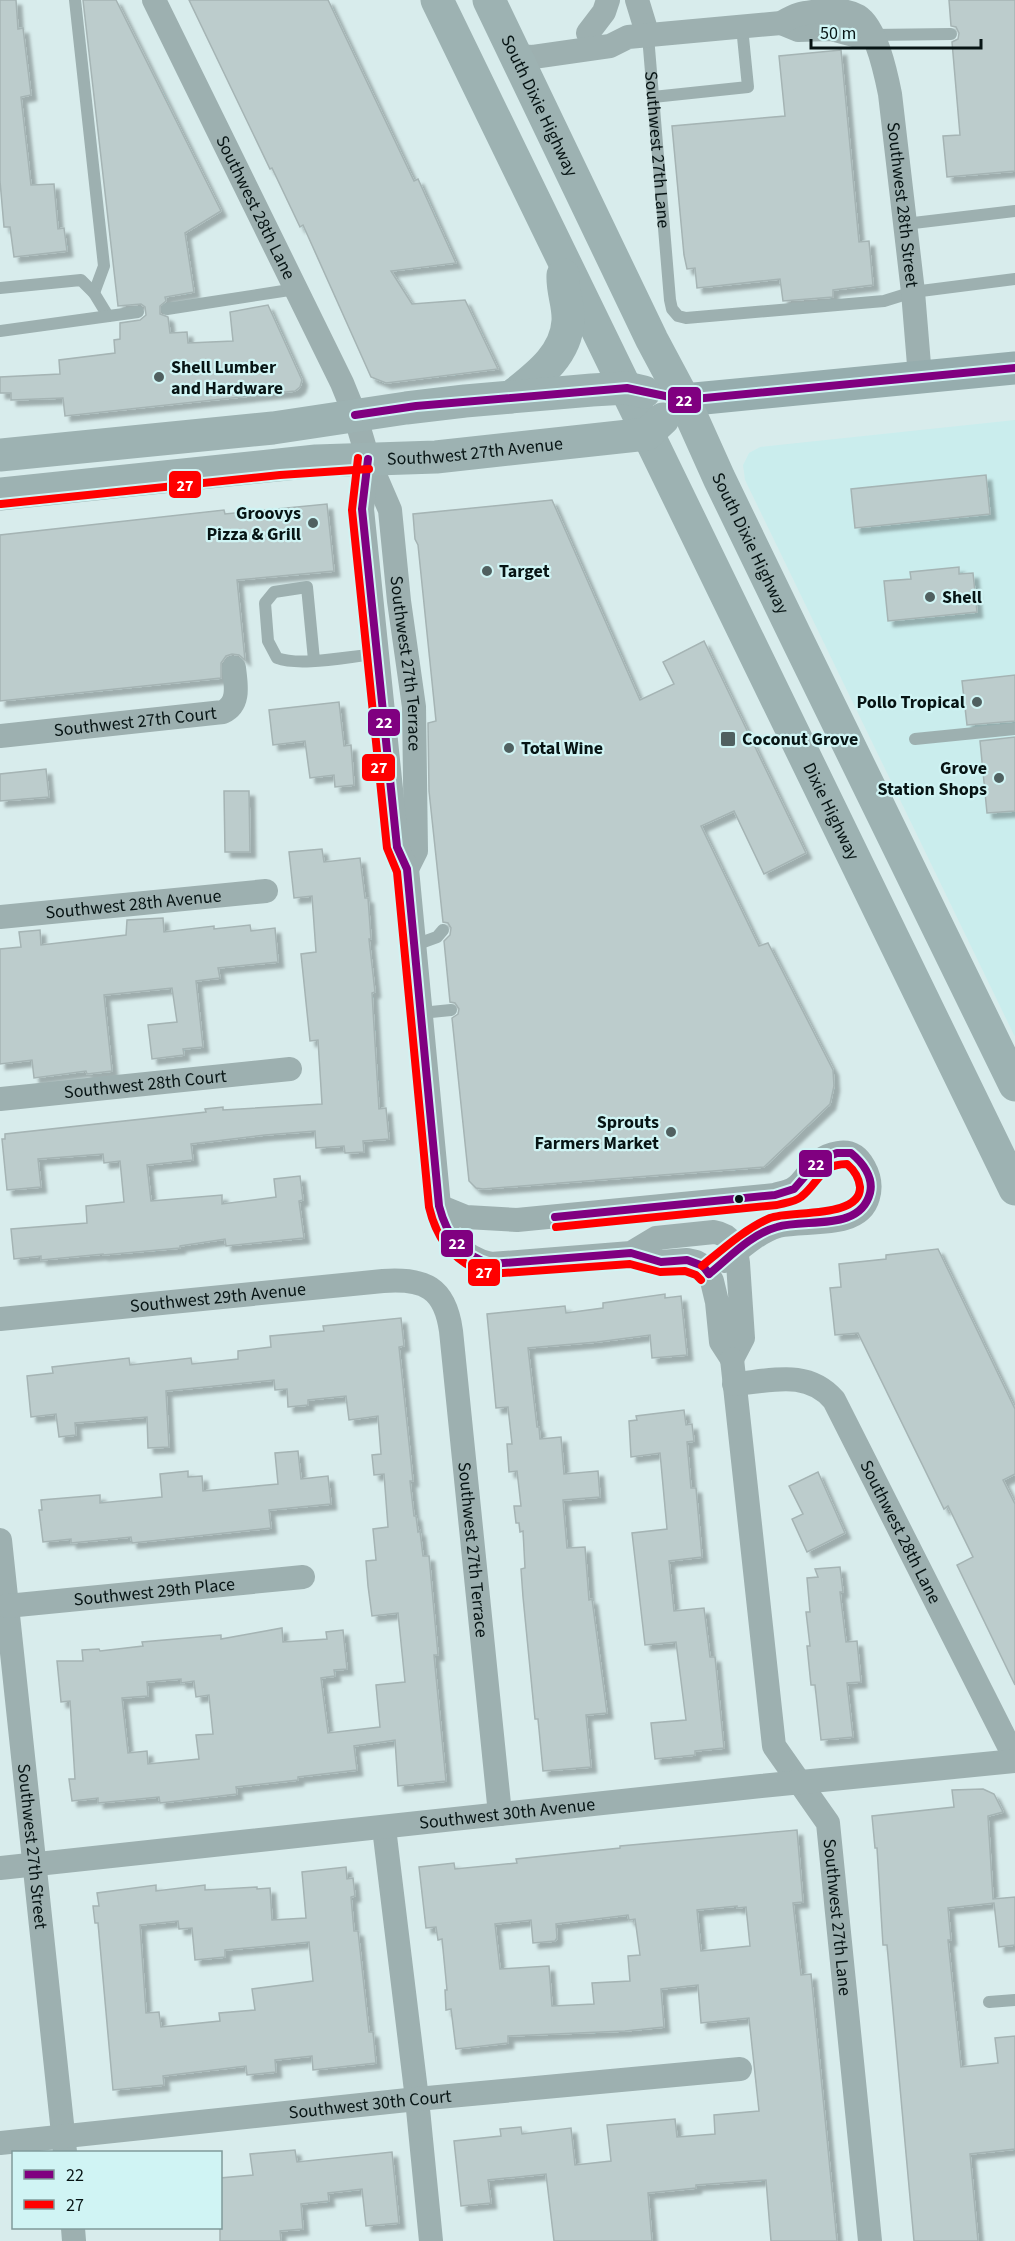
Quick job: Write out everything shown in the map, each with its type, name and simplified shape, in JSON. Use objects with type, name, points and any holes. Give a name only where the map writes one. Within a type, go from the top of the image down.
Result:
[{"type":"highway","name":"South Dixie Highway","points":[[489,0],[652,340],[684,400],[734,510],[1015,1085]]},
{"type":"highway","points":[[440,7],[496,53],[511,45]]},
{"type":"highway","points":[[440,7],[627,388],[647,434],[684,400]]},
{"type":"highway","points":[[511,397],[543,371],[565,340],[568,321],[562,285],[564,259]]},
{"type":"highway","points":[[0,456],[273,428],[416,406],[511,397],[627,388],[684,400]]},
{"type":"highway","name":"Southwest 27th Avenue","points":[[0,494],[289,464],[436,458],[647,434]]},
{"type":"highway","name":"Dixie Highway","points":[[647,434],[1015,1189]]},
{"type":"main road","points":[[684,400],[1015,368]]},
{"type":"street","name":"Southwest 28th Lane","points":[[154,0],[333,363],[356,415]]},
{"type":"street","points":[[588,33],[604,12],[608,0]]},
{"type":"street","name":"Southwest 27th Lane","points":[[637,0],[638,36]]},
{"type":"street","points":[[638,36],[609,30],[534,40],[520,39],[511,45],[533,57],[610,46],[638,36],[781,23],[798,13],[838,5],[864,21],[872,35],[857,36],[831,29],[798,30],[781,23]]},
{"type":"street","name":"Southwest 28th Street","points":[[872,35],[884,64],[890,94],[913,292],[920,377]]},
{"type":"street","name":"Southwest 27th Terrace","points":[[356,415],[368,459],[390,510],[399,602],[414,707],[412,823],[397,847],[407,869],[439,1206],[447,1233],[470,1257],[491,1264],[631,1253]]},
{"type":"street","name":"Southwest 27th Terrace","points":[[368,459],[362,509],[377,654],[412,823]]},
{"type":"street","name":"Southwest 27th Court","points":[[0,736],[223,712],[230,708],[236,697],[234,668]]},
{"type":"street","name":"Southwest 28th Avenue","points":[[0,917],[266,891]]},
{"type":"street","name":"Southwest 28th Court","points":[[0,1100],[290,1069]]},
{"type":"street","points":[[439,1206],[466,1217],[517,1220],[775,1195],[794,1189],[819,1160],[837,1153],[851,1153],[867,1172],[871,1189],[867,1202],[858,1212],[843,1219],[778,1226],[759,1234],[709,1274],[703,1266],[687,1260],[661,1262],[631,1253]]},
{"type":"street","points":[[631,1253],[656,1238],[704,1232],[723,1233],[732,1241],[736,1251]]},
{"type":"street","name":"Southwest 27th Lane","points":[[732,1359],[743,1338],[736,1251]]},
{"type":"street","name":"Southwest 27th Lane","points":[[709,1274],[715,1289],[722,1342],[732,1359],[774,1746],[828,1822],[870,2241]]},
{"type":"street","name":"Southwest 29th Avenue","points":[[0,1319],[383,1281],[405,1280],[421,1283],[434,1290]]},
{"type":"street","name":"Southwest 27th Terrace","points":[[434,1290],[443,1301],[451,1331],[500,1814]]},
{"type":"street","name":"Southwest 28th Lane","points":[[734,1384],[802,1380],[822,1387],[834,1400],[1015,1760]]},
{"type":"street","name":"Southwest 27th Street","points":[[0,1540],[7,1606],[6,1650],[34,1864],[64,2145]]},
{"type":"street","name":"Southwest 29th Place","points":[[7,1606],[303,1577]]},
{"type":"street","name":"Southwest 30th Avenue","points":[[0,1868],[1015,1760]]},
{"type":"street","points":[[384,1828],[417,2100],[431,2241]]},
{"type":"street","name":"Southwest 30th Court","points":[[0,2143],[64,2145],[417,2100],[740,2069]]},
{"type":"lane","points":[[75,0],[104,266],[94,293]]},
{"type":"lane","points":[[653,98],[748,87],[742,27]]},
{"type":"lane","points":[[872,35],[951,34]]},
{"type":"lane","name":"Southwest 27th Lane","points":[[638,36],[653,98],[670,300],[672,309],[678,316],[686,318],[884,301],[913,292]]},
{"type":"lane","points":[[904,224],[1015,211]]},
{"type":"lane","points":[[913,292],[1015,279]]},
{"type":"lane","points":[[0,288],[81,280],[94,293],[108,316]]},
{"type":"lane","points":[[167,309],[296,289]]},
{"type":"lane","points":[[0,331],[138,312]]},
{"type":"lane","points":[[314,660],[307,587],[274,592],[265,603],[268,641],[271,652],[277,658],[288,662],[314,660],[377,654]]},
{"type":"lane","points":[[915,739],[1015,729]]},
{"type":"lane","points":[[415,945],[437,937],[443,930]]},
{"type":"lane","points":[[421,1013],[451,1010]]},
{"type":"lane","points":[[989,2002],[1015,2000]]},
{"type":"shaded area","points":[[1015,420],[1015,1037],[745,480],[743,465],[749,453],[760,447]]},
{"type":"building","points":[[0,0],[16,0],[18,29],[23,28],[31,95],[21,97],[31,185],[54,184],[58,229],[64,228],[67,251],[14,257],[10,227],[4,227],[0,181]]},
{"type":"building","points":[[83,0],[116,0],[221,211],[185,233],[194,292],[165,297],[166,301],[160,306],[160,314],[168,317],[170,333],[187,332],[188,343],[233,341],[230,312],[268,305],[302,380],[300,387],[295,391],[65,416],[63,398],[11,400],[11,393],[0,393],[0,377],[60,374],[59,360],[115,353],[114,340],[120,339],[120,323],[140,320],[146,315],[145,307],[141,304],[118,306]]},
{"type":"building","points":[[189,0],[328,0],[414,181],[418,179],[456,263],[391,271],[412,304],[465,300],[498,369],[386,383],[371,377],[303,225],[300,227],[272,168],[270,169]]},
{"type":"building","points":[[949,0],[1015,0],[1015,171],[947,177],[943,136],[960,135],[952,42],[958,39],[959,33],[956,27],[951,26]]},
{"type":"building","points":[[841,50],[859,242],[869,241],[873,285],[833,290],[833,297],[783,301],[780,279],[697,288],[695,268],[687,269],[684,255],[672,126],[785,116],[779,56]]},
{"type":"building","points":[[986,475],[990,514],[855,528],[851,489]]},
{"type":"building","points":[[552,500],[640,700],[674,684],[663,662],[704,641],[806,853],[764,874],[734,811],[701,826],[759,946],[768,943],[833,1070],[834,1086],[830,1104],[764,1167],[483,1189],[476,1188],[469,1181],[452,1018],[458,1014],[459,1009],[455,1003],[450,1002],[444,941],[450,935],[451,928],[448,923],[443,922],[429,791],[428,723],[436,721],[413,514]]},
{"type":"building","points":[[327,504],[334,571],[237,580],[245,660],[239,655],[226,656],[221,663],[221,678],[0,701],[0,535],[224,510],[225,514]]},
{"type":"building","name":"Shell","points":[[959,567],[959,574],[973,573],[977,612],[888,621],[884,581],[911,579],[910,572]]},
{"type":"building","points":[[1015,675],[1015,721],[967,725],[962,681]]},
{"type":"building","points":[[339,702],[344,746],[351,745],[354,785],[335,787],[334,775],[310,778],[305,741],[273,745],[269,710]]},
{"type":"building","name":"Grove Station Shops","points":[[1015,737],[1015,811],[987,813],[980,741]]},
{"type":"building","points":[[46,769],[49,797],[0,801],[0,774]]},
{"type":"building","points":[[224,791],[249,791],[250,852],[225,852]]},
{"type":"building","points":[[322,849],[324,862],[360,858],[365,898],[368,898],[371,939],[369,939],[375,992],[372,993],[379,1109],[386,1108],[389,1139],[363,1141],[364,1152],[345,1153],[344,1146],[316,1148],[315,1131],[265,1135],[191,1144],[193,1160],[147,1165],[151,1201],[222,1195],[222,1204],[276,1197],[274,1179],[300,1176],[303,1200],[299,1201],[304,1238],[226,1246],[225,1239],[180,1246],[180,1248],[41,1260],[41,1256],[14,1259],[11,1229],[87,1223],[86,1206],[124,1202],[120,1161],[104,1163],[103,1154],[38,1159],[41,1187],[7,1190],[2,1139],[5,1139],[5,1134],[206,1112],[205,1109],[223,1107],[223,1110],[322,1104],[318,1040],[310,1041],[301,954],[316,952],[312,896],[294,898],[289,852]]},
{"type":"building","points":[[163,918],[164,932],[214,926],[214,929],[250,925],[251,931],[275,928],[278,962],[218,968],[220,978],[196,981],[203,1047],[183,1049],[184,1055],[152,1059],[148,1025],[177,1022],[172,988],[104,995],[112,1071],[87,1074],[86,1071],[34,1078],[32,1060],[0,1064],[0,949],[21,947],[19,932],[40,930],[41,945],[126,935],[127,920]]},
{"type":"building","points":[[938,1249],[1015,1409],[1015,1474],[1003,1480],[1015,1504],[1015,1685],[957,1565],[973,1557],[948,1506],[944,1509],[858,1333],[835,1335],[830,1288],[841,1287],[839,1264],[886,1259],[886,1255]]},
{"type":"building","points":[[665,1294],[665,1298],[681,1296],[687,1355],[652,1358],[650,1335],[528,1348],[540,1439],[561,1437],[564,1474],[598,1471],[600,1497],[563,1500],[567,1548],[585,1547],[589,1600],[592,1599],[607,1713],[586,1715],[591,1767],[543,1771],[538,1719],[535,1719],[523,1597],[521,1569],[525,1568],[523,1531],[520,1532],[519,1523],[516,1523],[514,1506],[521,1506],[517,1471],[509,1472],[507,1444],[512,1444],[508,1407],[496,1408],[487,1314],[565,1306],[566,1313],[603,1308],[603,1303]]},
{"type":"building","points":[[401,1318],[404,1346],[399,1347],[413,1481],[410,1481],[414,1516],[416,1516],[418,1532],[420,1531],[423,1556],[429,1556],[438,1655],[434,1655],[446,1781],[398,1786],[395,1740],[354,1746],[357,1770],[236,1787],[237,1794],[160,1803],[159,1797],[98,1803],[98,1798],[72,1801],[69,1779],[75,1779],[70,1701],[61,1702],[57,1661],[83,1661],[82,1650],[99,1649],[100,1651],[143,1646],[142,1642],[221,1635],[221,1639],[282,1628],[283,1642],[327,1639],[326,1632],[343,1630],[347,1669],[334,1670],[335,1676],[321,1678],[328,1733],[380,1727],[376,1685],[405,1682],[398,1613],[372,1616],[368,1586],[366,1561],[376,1560],[373,1529],[388,1527],[384,1474],[374,1475],[372,1455],[381,1454],[378,1416],[349,1420],[346,1396],[308,1400],[308,1405],[288,1407],[287,1389],[275,1390],[274,1380],[166,1391],[169,1447],[148,1448],[147,1417],[75,1423],[76,1435],[59,1437],[56,1414],[31,1417],[27,1376],[53,1373],[52,1367],[129,1358],[130,1365],[191,1358],[192,1364],[238,1359],[238,1351],[271,1347],[270,1336],[324,1331],[323,1326]],"holes":[[[181,1679],[181,1683],[194,1681],[196,1697],[209,1695],[213,1734],[196,1735],[199,1759],[148,1764],[147,1751],[128,1753],[122,1698],[148,1696],[147,1682]]]},
{"type":"building","points":[[684,1410],[686,1425],[692,1424],[694,1441],[687,1442],[691,1488],[696,1488],[702,1557],[669,1561],[674,1611],[704,1608],[710,1657],[715,1657],[724,1748],[695,1751],[695,1755],[655,1759],[651,1723],[686,1720],[676,1642],[645,1645],[632,1533],[667,1529],[660,1453],[631,1457],[629,1421],[637,1420],[636,1416]]},
{"type":"building","points":[[298,1451],[301,1479],[328,1476],[331,1504],[269,1510],[271,1528],[132,1543],[131,1537],[71,1543],[71,1539],[43,1542],[39,1510],[42,1510],[41,1500],[100,1495],[100,1503],[162,1497],[160,1474],[188,1471],[188,1477],[202,1476],[203,1491],[278,1484],[275,1453]]},
{"type":"building","points":[[818,1472],[845,1533],[807,1552],[792,1519],[803,1514],[789,1486]]},
{"type":"building","points":[[840,1567],[843,1592],[840,1592],[846,1642],[857,1641],[861,1682],[847,1683],[853,1737],[821,1740],[815,1685],[811,1685],[807,1646],[810,1646],[806,1612],[810,1612],[807,1578],[818,1577],[815,1569]]},
{"type":"building","points":[[983,1789],[994,1794],[1003,1812],[988,1816],[993,1899],[1015,1897],[1015,1945],[999,1947],[994,1903],[948,1908],[951,1940],[948,1940],[961,2067],[998,2063],[995,2038],[1015,2036],[1015,2149],[970,2154],[978,2241],[914,2241],[887,1945],[883,1945],[877,1848],[875,1848],[872,1816],[954,1807],[952,1790]]},
{"type":"building","points":[[797,1830],[803,1902],[793,1903],[801,1975],[811,1974],[837,2241],[771,2241],[766,2180],[696,2185],[696,2188],[648,2193],[652,2241],[554,2241],[546,2174],[488,2180],[491,2203],[461,2206],[454,2141],[501,2136],[500,2129],[521,2127],[522,2134],[571,2128],[575,2165],[611,2161],[607,2125],[675,2119],[677,2137],[715,2134],[714,2115],[759,2111],[749,2018],[701,2023],[698,1985],[661,1989],[664,2027],[508,2036],[508,2043],[456,2049],[451,2009],[446,2010],[445,1990],[447,1990],[442,1939],[438,1940],[436,1927],[426,1928],[419,1867],[454,1863],[455,1869],[517,1863],[516,1859],[620,1848],[620,1846]],"holes":[[[737,1906],[737,1908],[746,1907],[750,1946],[701,1951],[697,1910]],[[628,1915],[629,1920],[635,1919],[640,1955],[628,1956],[630,1981],[592,1983],[594,2004],[552,2006],[549,1966],[500,1969],[495,1924],[531,1920],[533,1943],[555,1941],[557,1938],[556,1924]]]},
{"type":"building","points":[[346,1867],[347,1879],[353,1878],[355,1896],[351,1897],[354,1931],[358,1931],[369,2032],[373,2032],[376,2063],[313,2070],[312,2056],[275,2060],[276,2072],[247,2075],[246,2066],[163,2076],[164,2085],[113,2090],[98,1923],[95,1923],[93,1906],[99,1906],[97,1893],[156,1885],[156,1891],[205,1885],[205,1890],[270,1888],[272,1920],[306,1918],[302,1872]],"holes":[[[178,1921],[179,1929],[192,1928],[195,1960],[225,1957],[225,1950],[309,1942],[313,1981],[252,1989],[255,2010],[219,2013],[220,2021],[161,2027],[159,2012],[146,2013],[140,1925]]]},
{"type":"building","points":[[295,2150],[297,2162],[392,2152],[399,2223],[366,2226],[362,2189],[328,2193],[329,2201],[301,2204],[303,2229],[280,2231],[281,2241],[220,2241],[222,2178],[253,2175],[250,2154]]},
{"type":"transit line","name":"22","points":[[355,415],[416,406],[627,388],[684,400],[1015,368]]},
{"type":"transit line","name":"27","points":[[358,458],[352,510],[387,848],[397,872],[432,1219],[443,1241],[457,1257],[477,1270],[489,1274],[630,1264],[660,1272],[685,1271],[696,1275],[701,1280]]},
{"type":"transit line","name":"22","points":[[368,459],[362,509],[397,847],[407,869],[439,1206],[442,1217],[451,1235],[463,1250],[491,1264],[631,1253],[661,1262],[687,1260],[703,1266],[709,1274]]},
{"type":"transit line","name":"27","points":[[1,504],[280,475],[369,469]]},
{"type":"transit line","name":"22","points":[[555,1217],[775,1195],[794,1189],[819,1160],[837,1153],[851,1153],[863,1165],[869,1176],[871,1187],[864,1205],[855,1214],[844,1219],[789,1225],[767,1230],[741,1247],[709,1274]]},
{"type":"transit line","name":"27","points":[[556,1227],[777,1205],[801,1197],[831,1167],[847,1164],[856,1174],[860,1187],[857,1197],[849,1204],[823,1212],[770,1218],[743,1233],[702,1266]]},
{"type":"place","name":"Shell Lumber and Hardware","points":[[159,377]]},
{"type":"place","name":"Groovys Pizza & Grill","points":[[313,523]]},
{"type":"place","name":"Target","points":[[487,571]]},
{"type":"place","name":"Shell","points":[[930,597]]},
{"type":"place","name":"Pollo Tropical","points":[[977,702]]},
{"type":"place","name":"Coconut Grove","points":[[728,739]]},
{"type":"place","name":"Total Wine","points":[[509,748]]},
{"type":"place","name":"Grove Station Shops","points":[[999,778]]},
{"type":"place","name":"Sprouts Farmers Market","points":[[671,1132]]}]
